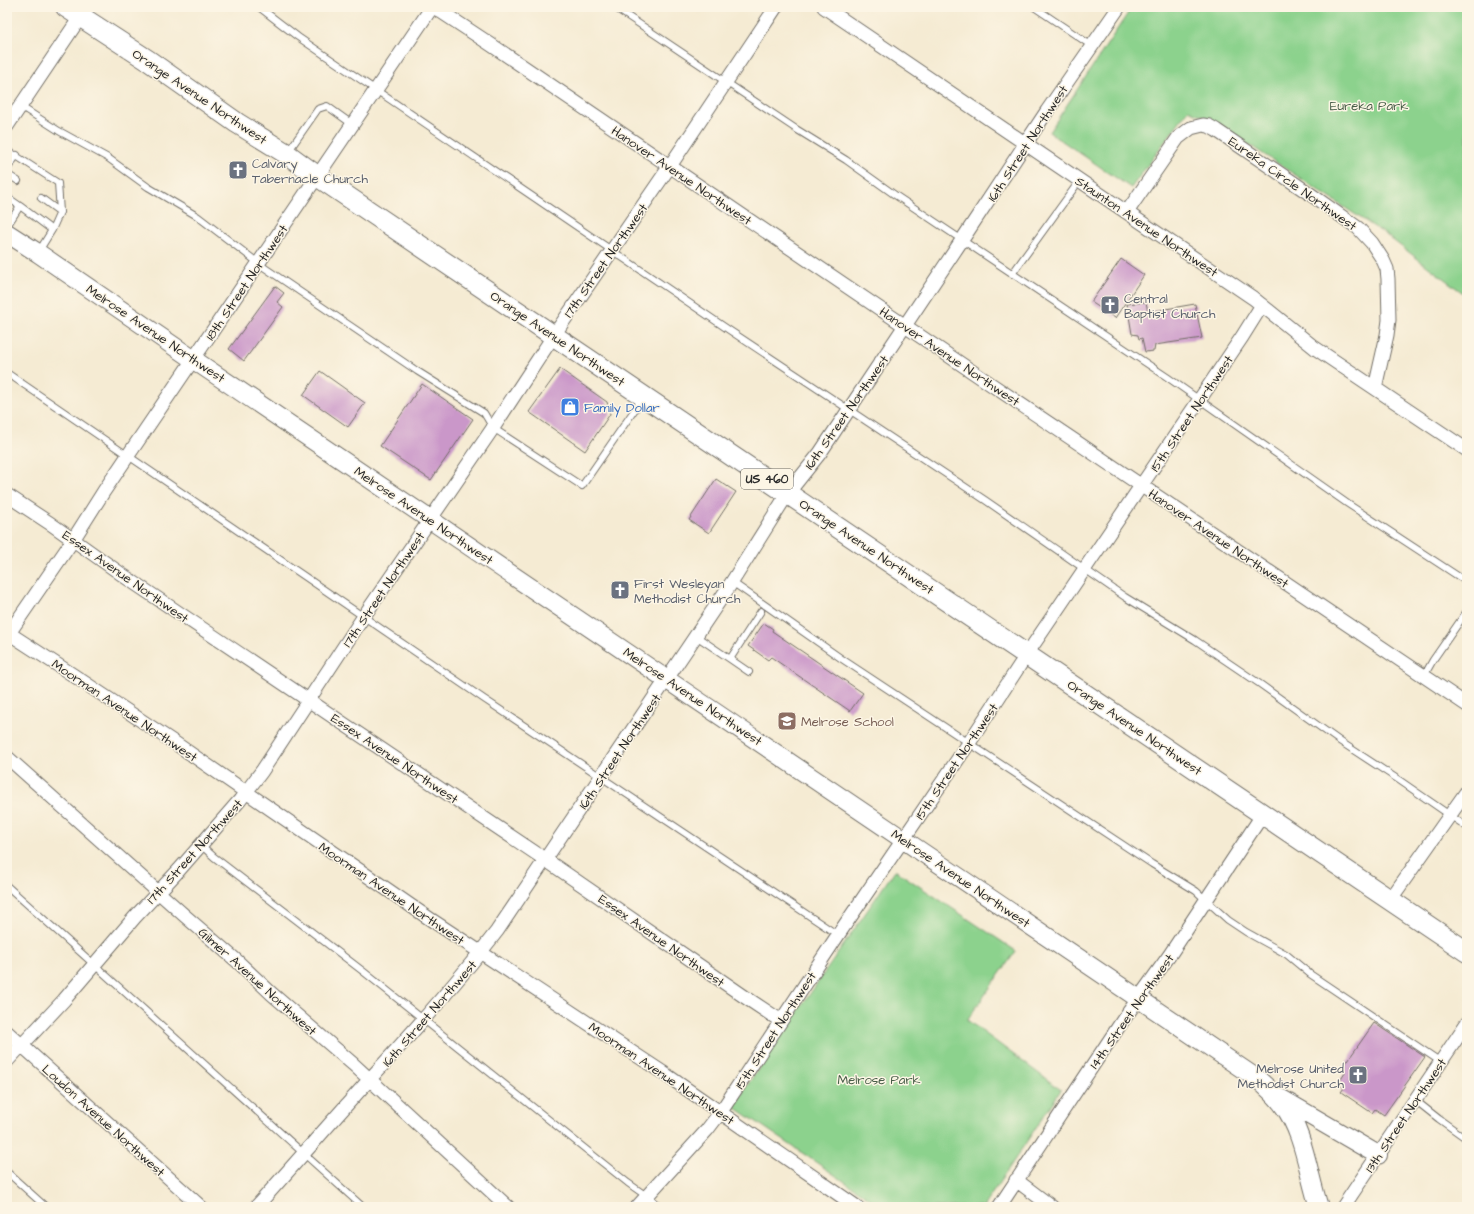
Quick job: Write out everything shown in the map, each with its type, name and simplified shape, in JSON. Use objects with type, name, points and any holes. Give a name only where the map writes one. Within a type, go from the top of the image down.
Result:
[{"type":"main road","name":"Orange Avenue Northwest","points":[[78,10],[149,62],[237,123],[287,154],[317,176],[1467,952]]},
{"type":"street","name":"18th Street Northwest","points":[[8,634],[73,540],[375,89],[433,7]]},
{"type":"street","name":"Hanover Avenue Northwest","points":[[433,7],[490,44],[1467,705]]},
{"type":"street","name":"17th Street Northwest","points":[[7,1061],[64,1000],[246,792],[262,771],[364,616],[493,428],[554,335],[670,166],[776,7]]},
{"type":"street","name":"Staunton Avenue Northwest","points":[[824,7],[1262,305],[1315,348],[1467,450]]},
{"type":"street","name":"16th Street Northwest","points":[[256,1207],[468,970],[497,931],[732,582],[788,493],[820,453],[1119,7]]},
{"type":"street","points":[[7,126],[78,10]]},
{"type":"street","name":"Eureka Circle Northwest","points":[[1127,212],[1178,138],[1191,128],[1202,126],[1209,126],[1216,130],[1314,196],[1358,228],[1372,243],[1383,260],[1387,270],[1390,320],[1375,388]]},
{"type":"street","name":"Melrose Avenue Northwest","points":[[7,233],[1259,1080],[1275,1095],[1293,1121],[1318,1207]]},
{"type":"street","name":"15th Street Northwest","points":[[637,1207],[707,1130],[720,1113],[838,935],[970,743],[1027,654],[1142,486],[1262,305]]},
{"type":"street","name":"Essex Avenue Northwest","points":[[7,495],[124,576],[546,860],[745,998],[781,1021]]},
{"type":"street","name":"Moorman Avenue Northwest","points":[[8,634],[86,683],[370,878],[662,1072],[857,1207]]},
{"type":"street","name":"Gilmer Avenue Northwest","points":[[7,757],[370,1080],[508,1207]]},
{"type":"street","points":[[1390,900],[1467,791]]},
{"type":"street","name":"14th Street Northwest","points":[[999,1207],[1207,900],[1263,814]]},
{"type":"street","name":"13th Street Northwest","points":[[1343,1207],[1467,1023]]},
{"type":"street","name":"Loudon Avenue Northwest","points":[[7,1032],[201,1207]]},
{"type":"street","points":[[1275,1095],[1378,1155]]},
{"type":"street","points":[[1016,1180],[1052,1207]]},
{"type":"lane","points":[[259,7],[298,37],[729,330],[1254,680],[1341,742],[1467,827]]},
{"type":"lane","points":[[614,7],[846,160],[1199,400],[1348,504],[1467,582]]},
{"type":"lane","points":[[1034,7],[1092,46]]},
{"type":"lane","points":[[20,106],[59,131],[108,158],[148,187],[197,216],[259,263],[417,371],[484,413],[493,428],[582,486],[644,396]]},
{"type":"lane","points":[[287,154],[318,109],[327,106],[352,124]]},
{"type":"lane","points":[[7,150],[58,183],[60,212],[52,230],[38,253]]},
{"type":"lane","points":[[7,169],[17,156]]},
{"type":"lane","points":[[7,174],[18,181]]},
{"type":"lane","points":[[1012,274],[1080,180]]},
{"type":"lane","points":[[7,197],[52,230]]},
{"type":"lane","points":[[41,198],[60,212]]},
{"type":"lane","points":[[7,226],[20,206]]},
{"type":"lane","points":[[7,373],[478,695],[602,776],[838,935]]},
{"type":"lane","points":[[732,582],[842,659],[1152,864],[1196,891],[1228,920],[1246,932],[1286,954],[1310,974],[1440,1062]]},
{"type":"lane","points":[[1424,676],[1467,610]]},
{"type":"lane","points":[[730,659],[761,611]]},
{"type":"lane","points":[[696,636],[749,672]]},
{"type":"lane","points":[[201,844],[230,869],[289,913],[628,1183],[662,1207]]},
{"type":"lane","points":[[7,886],[363,1207]]},
{"type":"lane","points":[[1415,1100],[1439,1120],[1467,1139]]},
{"type":"lane","points":[[7,1172],[46,1207]]},
{"type":"green space","name":"Eureka Park","points":[[1132,7],[1467,7],[1467,296],[1382,232],[1210,119],[1188,110],[1131,188],[1049,132]]},
{"type":"green space","name":"Melrose Park","points":[[895,870],[1016,951],[967,1020],[1061,1090],[983,1207],[882,1207],[733,1106]]},
{"type":"building","points":[[1121,259],[1144,275],[1115,318],[1091,302]]},
{"type":"building","points":[[275,286],[284,293],[277,302],[283,307],[244,361],[229,349]]},
{"type":"building","name":"Central Baptist Church","points":[[1146,302],[1148,312],[1195,304],[1202,338],[1155,345],[1154,351],[1145,352],[1142,338],[1139,339],[1138,335],[1132,334],[1127,304]]},
{"type":"building","name":"Family Dollar","points":[[560,369],[607,402],[610,414],[585,451],[529,412]]},
{"type":"building","points":[[320,371],[365,403],[348,427],[303,395]]},
{"type":"building","points":[[422,384],[473,419],[431,480],[380,446]]},
{"type":"building","points":[[716,479],[736,492],[709,533],[689,520]]},
{"type":"building","points":[[764,623],[773,629],[772,631],[863,693],[850,711],[771,657],[768,660],[748,646]]},
{"type":"building","points":[[1374,1023],[1425,1057],[1384,1115],[1375,1109],[1372,1113],[1341,1092],[1344,1088],[1338,1084],[1345,1073],[1341,1070]]},
{"type":"place","name":"Calvary Tabernacle Church","points":[[238,170]]},
{"type":"place","name":"Central Baptist Church","points":[[1110,305]]},
{"type":"place","name":"Family Dollar","points":[[570,407]]},
{"type":"place","name":"First Wesleyan Methodist Church","points":[[620,590]]},
{"type":"place","name":"Melrose School","points":[[787,721]]},
{"type":"place","name":"Melrose United Methodist Church","points":[[1358,1075]]}]
